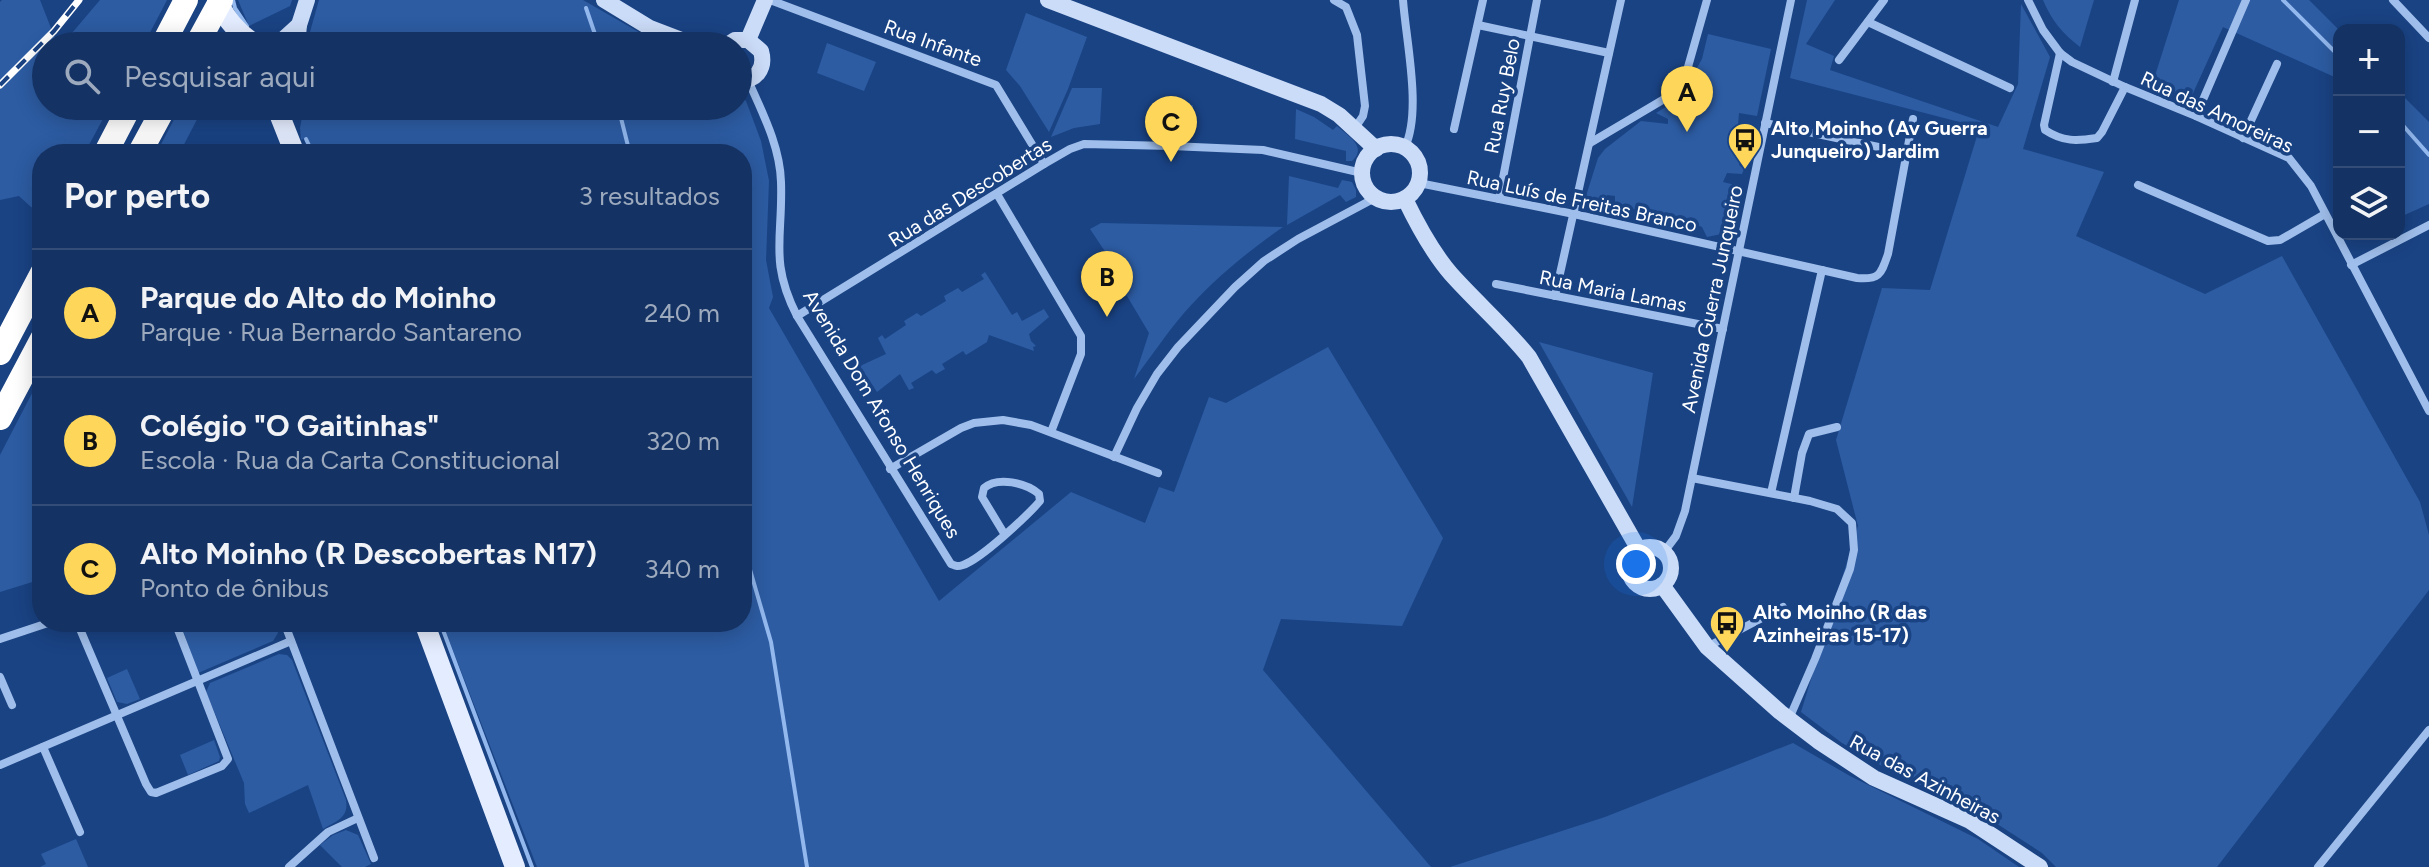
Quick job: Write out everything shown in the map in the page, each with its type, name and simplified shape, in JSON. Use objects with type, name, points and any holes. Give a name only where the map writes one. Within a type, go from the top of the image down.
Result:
[{"type":"highway","points":[[203,32],[219,0]]},
{"type":"highway","points":[[169,32],[185,2]]},
{"type":"highway","points":[[110,144],[123,120]]},
{"type":"highway","points":[[144,144],[157,120]]},
{"type":"highway","points":[[0,353],[32,292]]},
{"type":"highway","points":[[0,418],[32,358]]},
{"type":"main road","points":[[219,0],[223,13],[240,32]]},
{"type":"main road","points":[[282,120],[292,144]]},
{"type":"main road","points":[[289,120],[292,144]]},
{"type":"main road","points":[[428,632],[515,867]]},
{"type":"street","points":[[298,32],[307,0]]},
{"type":"street","points":[[604,0],[660,32]]},
{"type":"street","points":[[752,32],[768,0]]},
{"type":"street","name":"Rua Infante","points":[[768,0],[996,85],[1044,164]]},
{"type":"street","points":[[1048,0],[1321,104],[1355,128],[1376,149]]},
{"type":"street","points":[[1334,0],[1346,7],[1357,35],[1365,106],[1355,128]]},
{"type":"street","points":[[1403,0],[1413,114],[1405,147]]},
{"type":"street","points":[[1454,129],[1483,0]]},
{"type":"street","name":"Rua Ruy Belo","points":[[1499,199],[1537,0]]},
{"type":"street","points":[[1555,296],[1621,0]]},
{"type":"street","points":[[1590,143],[1676,92],[1684,81],[1707,0]]},
{"type":"street","name":"Avenida Guerra Junqueiro","points":[[1664,552],[1676,536],[1692,478],[1791,0]]},
{"type":"street","points":[[1839,60],[1884,0]]},
{"type":"street","name":"Rua das Amoreiras","points":[[2028,0],[2043,30],[2060,53],[2072,62],[2289,158],[2311,186],[2429,411]]},
{"type":"street","points":[[2113,82],[2135,0]]},
{"type":"street","points":[[2196,116],[2246,0]]},
{"type":"street","points":[[2393,0],[2429,38]]},
{"type":"street","points":[[1868,22],[2010,88]]},
{"type":"street","points":[[291,32],[299,25]]},
{"type":"street","points":[[1478,25],[1609,53]]},
{"type":"street","points":[[752,43],[761,51],[763,63],[758,74],[752,77]]},
{"type":"street","points":[[2060,53],[2044,125],[2045,130],[2055,137],[2068,141],[2097,138],[2125,87]]},
{"type":"street","points":[[2243,138],[2277,64]]},
{"type":"street","name":"Avenida Dom Afonso Henriques","points":[[752,99],[772,138],[778,160],[781,182],[779,268],[783,286],[797,316],[948,561],[956,566],[967,564],[1005,535]]},
{"type":"street","name":"Rua Luís de Freitas Branco","points":[[1419,183],[1872,279],[1881,272],[1888,254],[1913,119]]},
{"type":"street","points":[[1765,123],[1907,153]]},
{"type":"street","name":"Rua das Descobertas","points":[[797,316],[1044,164],[1084,144],[1263,150],[1362,173]]},
{"type":"street","points":[[1390,144],[1405,147],[1420,169],[1416,190],[1405,199],[1387,202],[1375,198],[1366,187],[1362,173],[1366,159],[1376,149],[1390,144]]},
{"type":"street","points":[[2138,185],[2268,241],[2280,240],[2325,214]]},
{"type":"street","points":[[997,194],[1081,336],[1081,354],[1051,432]]},
{"type":"street","points":[[1114,457],[1157,374],[1235,287],[1264,261],[1298,239],[1375,198]]},
{"type":"street","points":[[1405,199],[1437,256],[1529,357],[1639,550]]},
{"type":"street","points":[[2351,265],[2429,225]]},
{"type":"street","points":[[1771,493],[1822,270]]},
{"type":"street","name":"Rua Maria Lamas","points":[[1496,284],[1723,329]]},
{"type":"street","points":[[890,469],[950,433],[974,423],[1010,421],[1051,432],[1158,473]]},
{"type":"street","points":[[1794,498],[1802,453],[1809,434],[1837,427]]},
{"type":"street","points":[[1692,478],[1810,501],[1837,509],[1852,523],[1854,550],[1845,582],[1789,719]]},
{"type":"street","points":[[993,482],[1026,486],[1039,494],[1037,504],[1005,535],[982,497],[984,488],[993,482]]},
{"type":"street","points":[[1652,547],[1664,552],[1671,565],[1670,573],[1656,589],[1641,587],[1631,576],[1630,562],[1639,550],[1652,547]]},
{"type":"street","name":"Rua das Azinheiras","points":[[1662,585],[1707,647],[1832,752],[1874,778],[1970,821],[2040,867]]},
{"type":"street","points":[[1707,647],[1783,607]]},
{"type":"street","points":[[0,639],[32,628]]},
{"type":"street","points":[[81,632],[151,792],[160,792],[210,772],[228,759],[178,632]]},
{"type":"street","points":[[288,632],[374,858]]},
{"type":"street","points":[[0,765],[291,641]]},
{"type":"street","points":[[0,677],[12,705]]},
{"type":"street","points":[[2318,867],[2429,730]]},
{"type":"street","points":[[43,747],[80,832]]},
{"type":"street","points":[[289,867],[321,838],[358,818]]},
{"type":"shaded area","points":[[40,0],[53,32],[32,32],[32,120],[102,120],[89,144],[32,144],[32,207],[19,196],[0,200],[0,2]]},
{"type":"shaded area","points":[[100,0],[167,0],[150,32],[73,32]]},
{"type":"shaded area","points":[[238,0],[292,0],[290,6],[249,26]]},
{"type":"shaded area","points":[[319,0],[583,0],[639,32],[310,32]]},
{"type":"shaded area","points":[[1807,0],[1835,0],[1806,44],[1834,56],[1830,70],[1998,127],[2018,84],[2021,4],[2050,57],[2023,149],[2104,172],[2076,236],[2205,294],[2282,256],[2420,502],[2429,535],[2429,590],[2217,867],[2056,867],[2042,853],[1974,809],[1896,774],[1842,743],[1801,712],[1858,526],[1836,440],[1882,288],[1930,290],[1977,136],[1971,125],[1790,78]]},
{"type":"shaded area","points":[[2043,0],[2094,0],[2080,47],[2058,26]]},
{"type":"shaded area","points":[[2179,0],[2309,0],[2333,24],[2333,76],[2223,27],[2189,102],[2153,82]]},
{"type":"shaded area","points":[[1026,13],[1087,37],[1049,132],[1006,70]]},
{"type":"shaded area","points":[[1708,34],[1771,49],[1757,116],[1739,113],[1738,125],[1748,128],[1745,139],[1752,141],[1748,157],[1742,159],[1739,165],[1744,169],[1742,174],[1727,173],[1723,182],[1739,186],[1731,229],[1707,237],[1702,227],[1690,222],[1615,205],[1615,196],[1607,195],[1602,205],[1591,203],[1586,196],[1598,158],[1641,121],[1668,124],[1668,119],[1656,113],[1680,98],[1702,59]]},
{"type":"shaded area","points":[[827,43],[876,62],[864,91],[817,73]]},
{"type":"shaded area","points":[[1072,88],[1102,88],[1100,124],[1074,128],[1051,137]]},
{"type":"shaded area","points":[[2405,98],[2429,122],[2429,204],[2405,215]]},
{"type":"shaded area","points":[[1161,104],[1193,105],[1192,136],[1160,135]]},
{"type":"shaded area","points":[[1296,109],[1333,130],[1337,126],[1355,142],[1358,151],[1352,161],[1346,161],[1346,151],[1295,139]]},
{"type":"shaded area","points":[[752,117],[761,141],[769,181],[766,260],[773,297],[769,308],[939,601],[1071,492],[1145,523],[1159,487],[1174,492],[1209,397],[1226,403],[1328,347],[1443,538],[1402,626],[1281,619],[1263,670],[1431,867],[537,867],[446,632],[752,632],[752,144],[310,144],[307,138],[301,140],[301,120],[752,120]]},
{"type":"shaded area","points":[[174,120],[197,120],[184,144],[161,144]]},
{"type":"shaded area","points":[[1289,176],[1338,188],[1342,180],[1352,182],[1356,197],[1346,202],[1340,195],[1287,225]]},
{"type":"shaded area","points":[[1101,223],[1283,227],[1231,267],[1195,301],[1134,379],[1149,333],[1090,229]]},
{"type":"shaded area","points":[[985,272],[1012,315],[1017,312],[1022,321],[1044,309],[1049,317],[1029,334],[1036,346],[1033,347],[1034,351],[989,335],[987,342],[966,355],[963,351],[942,364],[945,369],[936,374],[932,370],[911,383],[914,388],[909,390],[900,374],[877,392],[860,366],[886,354],[878,338],[882,335],[885,339],[906,325],[904,321],[917,313],[921,316],[946,301],[944,296],[958,288],[962,292],[984,279],[981,275]]},
{"type":"shaded area","points":[[1539,342],[1653,373],[1632,507]]},
{"type":"shaded area","points":[[32,393],[32,582],[0,592],[0,455]]},
{"type":"shaded area","points":[[184,632],[278,632],[273,641],[198,673]]},
{"type":"shaded area","points":[[279,654],[287,655],[292,660],[346,800],[343,815],[323,829],[308,785],[249,813],[245,804],[244,783],[206,692],[210,683]]},
{"type":"shaded area","points":[[127,669],[140,699],[127,704],[117,702],[107,678]]},
{"type":"shaded area","points":[[214,740],[219,761],[188,775],[180,755]]},
{"type":"shaded area","points":[[1793,743],[1850,776],[1978,839],[2019,867],[1450,867],[1605,817]]},
{"type":"shaded area","points":[[346,830],[358,835],[371,864],[342,867],[320,845]]},
{"type":"shaded area","points":[[76,839],[88,867],[40,867],[46,864],[41,854]]},
{"type":"waterway","points":[[233,0],[247,26]]},
{"type":"waterway","points":[[2283,0],[2333,50]]},
{"type":"waterway","points":[[586,8],[594,32]]},
{"type":"waterway","points":[[622,120],[628,144]]},
{"type":"waterway","points":[[2405,128],[2429,155]]},
{"type":"waterway","points":[[306,139],[308,144]]},
{"type":"waterway","points":[[752,576],[771,642],[807,867]]},
{"type":"waterway","points":[[444,632],[532,867]]},
{"type":"railway","points":[[53,32],[79,0]]},
{"type":"railway","points":[[0,85],[32,53]]},
{"type":"place","name":"Parque do Alto do Moinho","points":[[1687,132]]},
{"type":"place","name":"Alto Moinho (R Descobertas N17)","points":[[1171,162]]},
{"type":"place","name":"Alto Moinho (Av Guerra Junqueiro) Jardim","points":[[1745,171]]},
{"type":"place","name":"Colégio \"O Gaitinhas\"","points":[[1107,317]]},
{"type":"place","name":"Alto Moinho (R das Azinheiras 15-17)","points":[[1727,654]]}]
